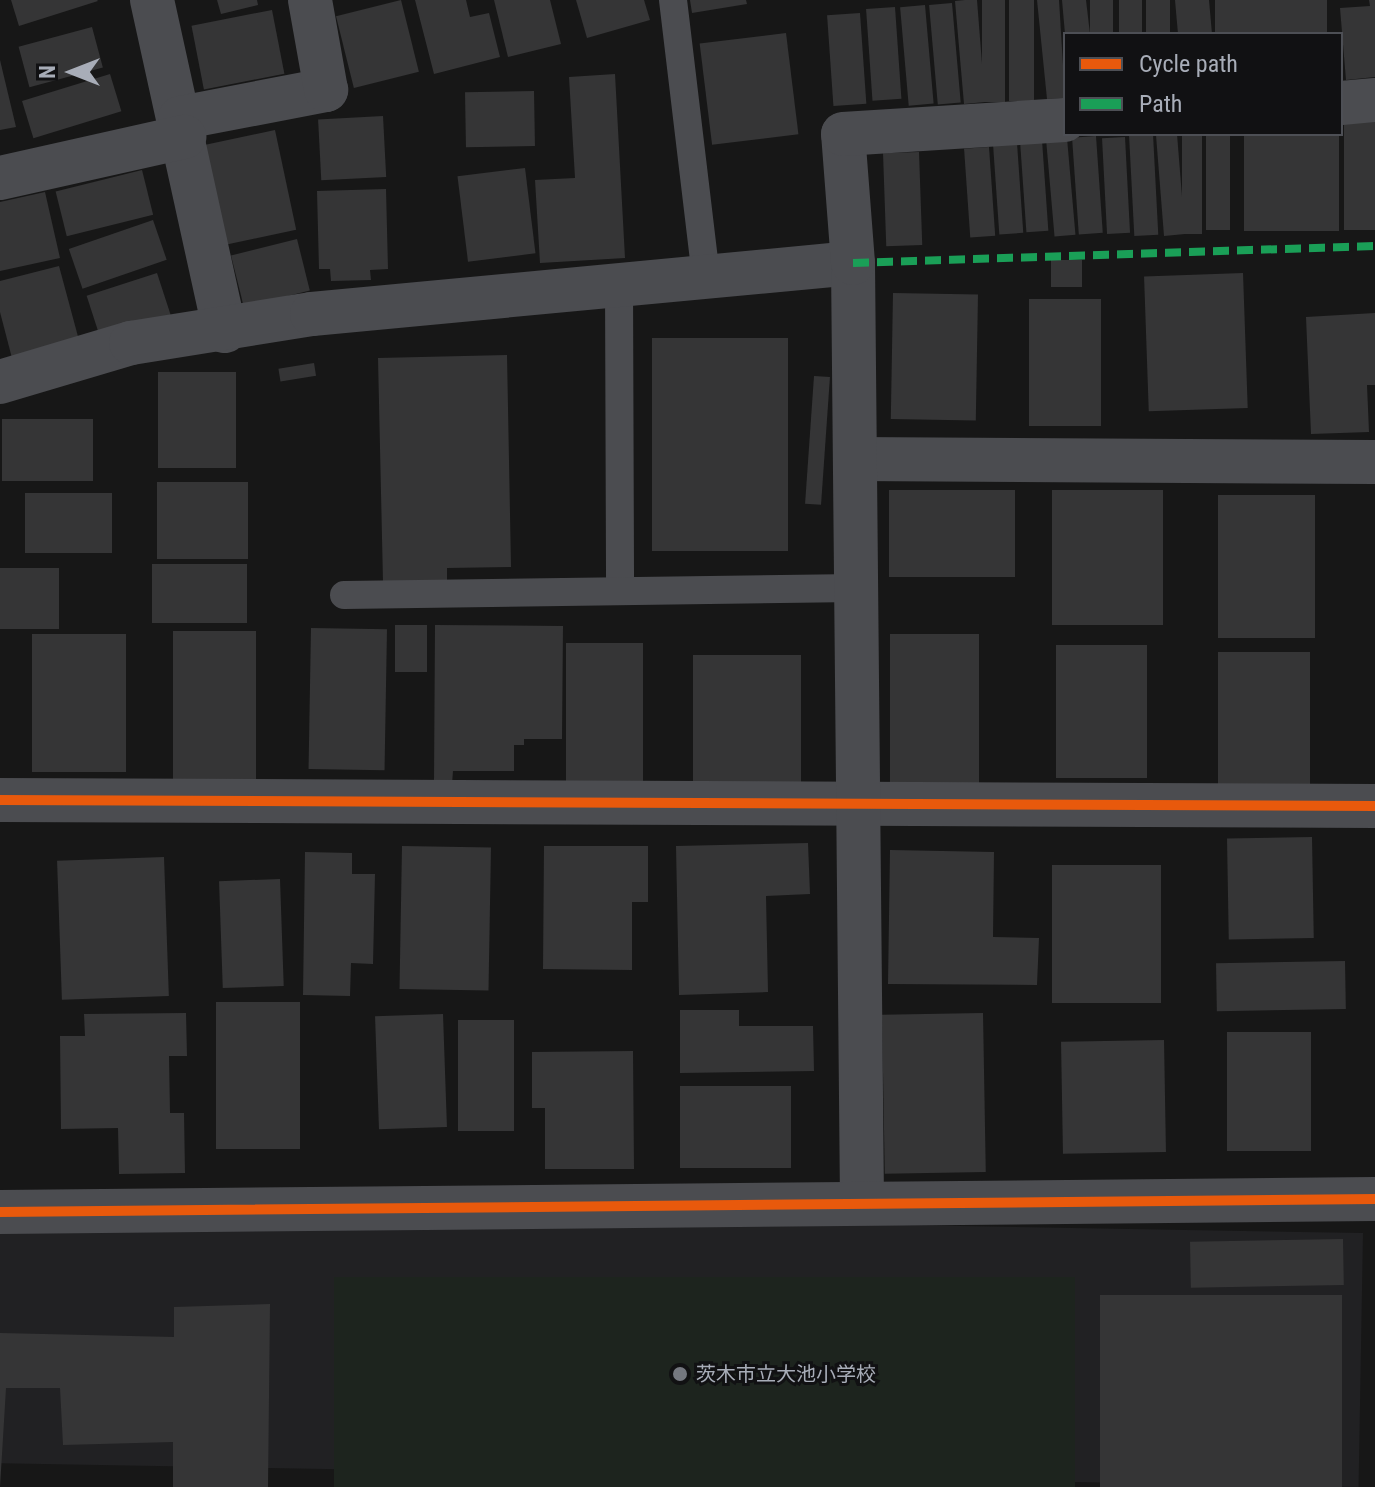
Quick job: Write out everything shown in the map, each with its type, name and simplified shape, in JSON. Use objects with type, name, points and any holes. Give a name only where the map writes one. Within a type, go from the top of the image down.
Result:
[{"type":"street","points":[[152,0],[225,331]]},
{"type":"street","points":[[0,178],[326,90],[310,0]]},
{"type":"street","points":[[1343,103],[1375,100]]},
{"type":"street","points":[[862,1201],[853,263],[843,134],[1063,120]]},
{"type":"street","points":[[0,382],[131,343],[225,331],[312,314],[853,263]]},
{"type":"street","points":[[855,459],[1375,462]]},
{"type":"street","points":[[0,800],[1375,806]]},
{"type":"street","points":[[0,1212],[862,1201],[1375,1199]]},
{"type":"lane","points":[[673,0],[706,277]]},
{"type":"lane","points":[[619,284],[620,591]]},
{"type":"lane","points":[[344,595],[856,588]]},
{"type":"shaded area","name":"茨木市立大池小学校","points":[[0,1209],[1363,1233],[1359,1487],[0,1463]]},
{"type":"shaded area","points":[[334,1277],[1075,1277],[1075,1487],[334,1487]]},
{"type":"building","points":[[11,0],[97,0],[98,1],[19,26]]},
{"type":"building","points":[[217,0],[257,0],[258,5],[221,14]]},
{"type":"building","points":[[401,0],[419,72],[354,88],[336,16]]},
{"type":"building","points":[[415,0],[466,0],[470,17],[489,13],[500,57],[434,74]]},
{"type":"building","points":[[494,0],[550,0],[561,44],[508,57]]},
{"type":"building","points":[[576,0],[644,0],[650,20],[587,38]]},
{"type":"building","points":[[690,0],[746,0],[747,4],[692,13]]},
{"type":"building","points":[[977,0],[985,102],[964,104],[955,1]]},
{"type":"building","points":[[982,0],[1005,0],[1005,102],[982,102]]},
{"type":"building","points":[[1009,0],[1034,0],[1034,101],[1009,101]]},
{"type":"building","points":[[1037,0],[1059,0],[1063,98],[1047,99]]},
{"type":"building","points":[[1062,0],[1086,0],[1090,32],[1065,32]]},
{"type":"building","points":[[1090,0],[1113,0],[1113,32],[1090,32]]},
{"type":"building","points":[[1119,0],[1142,0],[1142,32],[1119,32]]},
{"type":"building","points":[[1146,0],[1170,0],[1170,32],[1146,32]]},
{"type":"building","points":[[1175,0],[1209,0],[1212,32],[1178,32]]},
{"type":"building","points":[[1215,0],[1327,0],[1327,32],[1215,32]]},
{"type":"building","points":[[1369,0],[1375,0],[1375,77],[1346,80],[1340,8],[1370,6]]},
{"type":"building","points":[[952,3],[961,103],[938,105],[929,5]]},
{"type":"building","points":[[925,5],[934,104],[909,106],[900,7]]},
{"type":"building","points":[[895,7],[901,99],[872,101],[866,9]]},
{"type":"building","points":[[272,10],[284,74],[204,89],[192,26]]},
{"type":"building","points":[[860,13],[866,104],[833,106],[827,15]]},
{"type":"building","points":[[92,27],[103,68],[29,87],[19,47]]},
{"type":"building","points":[[786,33],[798,134],[712,145],[700,44]]},
{"type":"building","points":[[0,60],[16,127],[0,130]]},
{"type":"building","points":[[110,74],[121,111],[33,138],[22,101]]},
{"type":"building","points":[[615,74],[625,258],[540,263],[535,180],[575,178],[569,77]]},
{"type":"building","points":[[534,91],[535,146],[466,147],[465,92]]},
{"type":"building","points":[[383,116],[386,177],[321,180],[318,119]]},
{"type":"building","points":[[1344,116],[1375,116],[1375,230],[1344,230]]},
{"type":"building","points":[[275,130],[296,230],[221,246],[200,146]]},
{"type":"building","points":[[1096,136],[1103,233],[1079,234],[1072,138]]},
{"type":"building","points":[[1129,136],[1153,136],[1158,235],[1134,236]]},
{"type":"building","points":[[1156,136],[1177,136],[1185,234],[1164,236]]},
{"type":"building","points":[[1182,136],[1202,136],[1202,234],[1182,234]]},
{"type":"building","points":[[1206,136],[1230,136],[1230,230],[1206,230]]},
{"type":"building","points":[[1244,136],[1339,136],[1339,231],[1244,231]]},
{"type":"building","points":[[1125,137],[1130,233],[1107,234],[1102,138]]},
{"type":"building","points":[[1067,138],[1075,235],[1055,236],[1046,140]]},
{"type":"building","points":[[1042,140],[1048,231],[1026,232],[1020,142]]},
{"type":"building","points":[[1017,143],[1023,233],[999,234],[993,145]]},
{"type":"building","points":[[989,147],[995,236],[970,238],[964,149]]},
{"type":"building","points":[[919,152],[922,245],[886,246],[883,153]]},
{"type":"building","points":[[525,168],[535,253],[468,262],[458,176]]},
{"type":"building","points":[[142,170],[153,215],[67,236],[56,192]]},
{"type":"building","points":[[386,189],[388,269],[370,270],[371,280],[331,281],[330,269],[319,269],[317,191]]},
{"type":"building","points":[[45,192],[60,258],[0,271],[0,202]]},
{"type":"building","points":[[153,220],[167,260],[83,289],[69,249]]},
{"type":"building","points":[[297,239],[310,290],[244,307],[231,255]]},
{"type":"building","points":[[1051,260],[1082,260],[1082,287],[1051,287]]},
{"type":"building","points":[[59,266],[80,344],[13,362],[0,312],[0,281]]},
{"type":"building","points":[[157,273],[172,320],[102,342],[87,296]]},
{"type":"building","points":[[1243,273],[1248,408],[1149,411],[1144,276]]},
{"type":"building","points":[[893,293],[978,294],[976,420],[891,419]]},
{"type":"building","points":[[1029,299],[1101,299],[1101,426],[1029,426]]},
{"type":"building","points":[[1375,313],[1375,385],[1367,385],[1369,432],[1311,434],[1306,317]]},
{"type":"building","points":[[652,338],[788,338],[788,551],[652,551]]},
{"type":"building","points":[[507,355],[511,567],[447,568],[447,580],[383,582],[378,358]]},
{"type":"building","points":[[314,363],[316,376],[280,381],[278,369]]},
{"type":"building","points":[[158,372],[236,372],[236,468],[158,468]]},
{"type":"building","points":[[814,376],[830,377],[821,505],[805,504]]},
{"type":"building","points":[[2,419],[93,419],[93,481],[2,481]]},
{"type":"building","points":[[157,482],[248,482],[248,559],[157,559]]},
{"type":"building","points":[[889,490],[1015,490],[1015,577],[889,577]]},
{"type":"building","points":[[1052,490],[1163,490],[1163,625],[1052,625]]},
{"type":"building","points":[[25,493],[112,493],[112,553],[25,553]]},
{"type":"building","points":[[1218,495],[1315,495],[1315,638],[1218,638]]},
{"type":"building","points":[[152,564],[247,564],[247,623],[152,623]]},
{"type":"building","points":[[0,568],[59,568],[59,629],[0,629]]},
{"type":"building","points":[[395,625],[427,625],[427,672],[395,672]]},
{"type":"building","points":[[435,625],[563,626],[562,739],[524,739],[524,745],[514,745],[514,771],[453,771],[452,784],[434,783]]},
{"type":"building","points":[[311,628],[387,629],[385,770],[309,769]]},
{"type":"building","points":[[173,631],[256,631],[256,782],[173,782]]},
{"type":"building","points":[[32,634],[126,634],[126,772],[32,772]]},
{"type":"building","points":[[890,634],[979,634],[979,783],[890,783]]},
{"type":"building","points":[[566,643],[643,643],[643,782],[566,782]]},
{"type":"building","points":[[1056,645],[1147,645],[1147,778],[1056,778]]},
{"type":"building","points":[[1218,652],[1310,652],[1310,785],[1218,785]]},
{"type":"building","points":[[693,655],[801,655],[801,785],[693,785]]},
{"type":"building","points":[[1312,837],[1314,938],[1229,939],[1227,838]]},
{"type":"building","points":[[808,843],[810,894],[766,896],[768,992],[679,995],[676,846]]},
{"type":"building","points":[[402,846],[491,848],[488,991],[400,989]]},
{"type":"building","points":[[544,846],[648,846],[648,902],[632,902],[632,970],[543,969]]},
{"type":"building","points":[[890,850],[994,852],[993,937],[1039,938],[1037,985],[888,984]]},
{"type":"building","points":[[305,852],[352,853],[352,874],[375,874],[373,964],[351,963],[350,996],[303,995]]},
{"type":"building","points":[[164,857],[169,996],[62,1000],[57,861]]},
{"type":"building","points":[[1052,865],[1161,865],[1161,1003],[1052,1003]]},
{"type":"building","points":[[280,879],[284,986],[223,988],[219,881]]},
{"type":"building","points":[[1345,961],[1346,1009],[1217,1011],[1216,963]]},
{"type":"building","points":[[216,1002],[300,1002],[300,1149],[216,1149]]},
{"type":"building","points":[[680,1010],[739,1010],[739,1026],[813,1026],[814,1071],[680,1073]]},
{"type":"building","points":[[186,1013],[187,1056],[169,1056],[170,1113],[184,1113],[185,1173],[119,1174],[118,1128],[61,1129],[60,1036],[85,1036],[84,1014]]},
{"type":"building","points":[[983,1013],[986,1172],[885,1174],[882,1015]]},
{"type":"building","points":[[443,1014],[447,1127],[379,1129],[375,1016]]},
{"type":"building","points":[[458,1020],[514,1020],[514,1131],[458,1131]]},
{"type":"building","points":[[1227,1032],[1311,1032],[1311,1151],[1227,1151]]},
{"type":"building","points":[[1164,1040],[1166,1152],[1063,1154],[1061,1042]]},
{"type":"building","points":[[633,1051],[634,1169],[545,1169],[545,1108],[532,1108],[532,1052]]},
{"type":"building","points":[[680,1086],[791,1086],[791,1168],[680,1168]]},
{"type":"building","points":[[1343,1239],[1344,1285],[1191,1288],[1190,1242]]},
{"type":"building","points":[[1100,1295],[1342,1295],[1342,1487],[1100,1487]]},
{"type":"building","points":[[270,1304],[268,1487],[173,1487],[173,1442],[63,1445],[60,1388],[6,1388],[0,1487],[0,1333],[174,1337],[174,1307]]},
{"type":"marked path","points":[[853,263],[1375,246]]},
{"type":"cycle path","points":[[0,800],[1375,806]]},
{"type":"cycle path","points":[[0,1212],[1375,1199]]},
{"type":"place","name":"茨木市立大池小学校","points":[[680,1374]]}]
